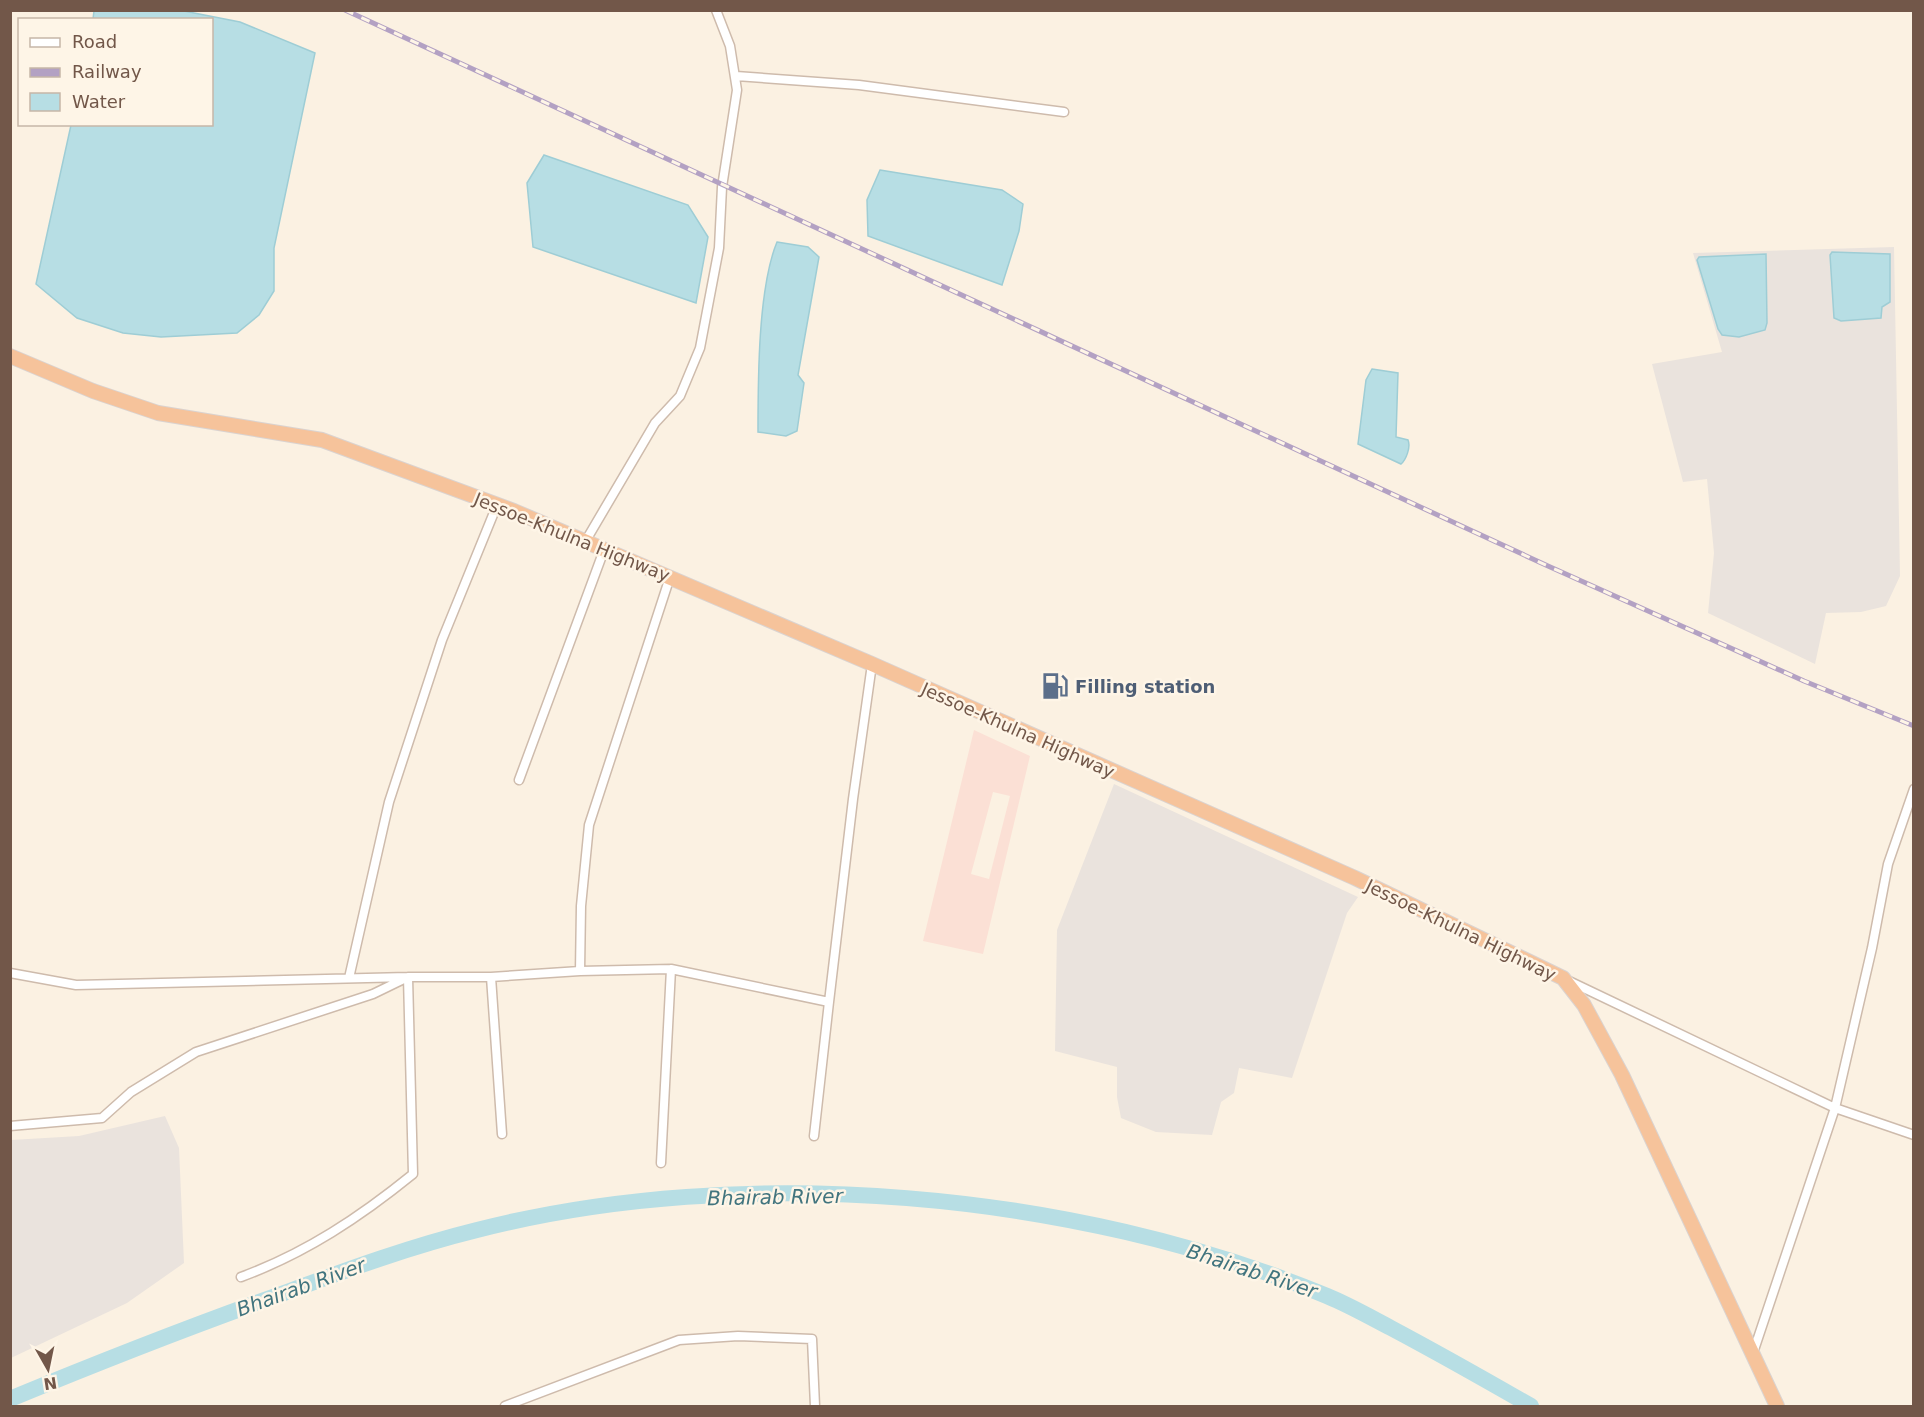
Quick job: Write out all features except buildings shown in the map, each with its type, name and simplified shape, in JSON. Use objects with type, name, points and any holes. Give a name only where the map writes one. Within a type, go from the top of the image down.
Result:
[{"type":"highway","name":"Jessoe-Khulna Highway","points":[[10,356],[93,391],[158,413],[322,440],[497,505],[872,664],[1355,878],[1563,978],[1584,1005],[1622,1075],[1777,1407]]},
{"type":"street","points":[[585,542],[655,423],[680,396],[700,348],[718,248],[722,187],[734,120],[736,76],[730,46],[716,10]]},
{"type":"street","points":[[736,76],[859,86],[1064,112]]},
{"type":"street","points":[[349,978],[390,802],[442,640],[497,505]]},
{"type":"street","points":[[519,780],[604,550]]},
{"type":"street","points":[[580,971],[581,906],[590,825],[670,578]]},
{"type":"street","points":[[814,1136],[853,800],[872,664]]},
{"type":"street","points":[[1752,1356],[1835,1108],[1872,948],[1888,864],[1914,789]]},
{"type":"street","points":[[10,974],[76,985],[491,977],[580,971],[671,969],[829,1002]]},
{"type":"street","points":[[661,1163],[671,969]]},
{"type":"street","points":[[10,1126],[102,1118],[131,1092],[196,1052],[373,994],[408,977]]},
{"type":"street","points":[[242,1277],[277,1264],[331,1235],[373,1207],[413,1174],[408,977]]},
{"type":"street","points":[[491,977],[502,1134]]},
{"type":"street","points":[[1563,978],[1835,1108],[1914,1135]]},
{"type":"street","points":[[505,1407],[679,1340],[738,1336],[812,1339],[815,1407]]},
{"type":"shaded area","points":[[1894,247],[1900,576],[1886,606],[1861,612],[1826,613],[1815,664],[1708,613],[1714,553],[1707,479],[1683,482],[1652,364],[1722,352],[1693,253]]},
{"type":"shaded area","points":[[974,730],[1030,756],[983,954],[923,941]],"holes":[[[993,792],[1010,796],[989,879],[971,874]]]},
{"type":"shaded area","points":[[1114,784],[1358,897],[1347,913],[1292,1078],[1239,1068],[1234,1093],[1221,1102],[1212,1135],[1156,1132],[1121,1118],[1117,1097],[1117,1067],[1055,1051],[1057,930]]},
{"type":"shaded area","points":[[165,1116],[179,1148],[184,1263],[127,1303],[11,1358],[11,1140],[79,1136]]},
{"type":"water","points":[[94,11],[184,11],[240,22],[315,53],[274,248],[274,291],[259,315],[237,333],[161,337],[123,333],[77,318],[36,284],[71,126],[213,126],[213,18],[93,18]]},
{"type":"water","points":[[544,155],[688,205],[708,237],[696,303],[533,247],[527,183]]},
{"type":"water","points":[[880,170],[1002,190],[1023,204],[1019,231],[1002,285],[868,236],[867,200]]},
{"type":"water","points":[[777,242],[808,247],[819,257],[798,375],[804,383],[797,431],[786,436],[758,432],[760,335],[766,284]]},
{"type":"water","points":[[1832,252],[1890,254],[1890,302],[1882,307],[1881,318],[1841,321],[1834,318],[1830,255]]},
{"type":"water","points":[[1766,254],[1767,323],[1765,330],[1739,337],[1722,335],[1718,329],[1697,260],[1699,257]]},
{"type":"water","points":[[1372,369],[1398,373],[1396,437],[1408,440],[1409,446],[1401,464],[1358,444],[1366,380]]},
{"type":"waterway","name":"Bhairab River","points":[[10,1399],[252,1305],[381,1258],[453,1236],[580,1209],[686,1197],[796,1193],[907,1198],[1017,1211],[1125,1232],[1229,1260],[1343,1303],[1531,1406]]},
{"type":"railway","points":[[345,10],[1548,566],[1804,681],[1914,726]]},
{"type":"place","name":"Filling station","points":[[1055,686]]}]
